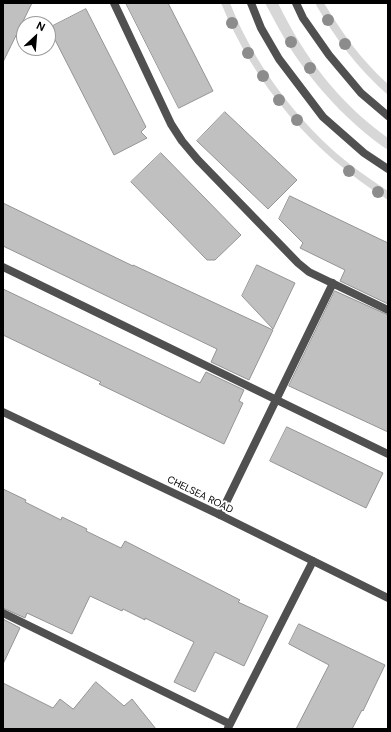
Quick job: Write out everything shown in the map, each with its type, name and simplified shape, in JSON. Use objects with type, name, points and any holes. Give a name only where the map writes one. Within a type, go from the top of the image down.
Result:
[{"type":"street","points":[[114,3],[171,124],[182,141],[198,160],[298,263],[309,272],[388,310]]},
{"type":"street","points":[[251,3],[262,28],[279,59],[323,117],[364,153],[388,169]]},
{"type":"street","points":[[296,3],[303,18],[329,55],[361,92],[388,116]]},
{"type":"street","points":[[3,267],[388,454]]},
{"type":"street","points":[[220,515],[333,283]]},
{"type":"street","name":"CHELSEA ROAD","points":[[3,412],[220,515],[388,598]]},
{"type":"street","points":[[3,613],[229,727],[312,561]]},
{"type":"shaded area","points":[[221,3],[230,3],[257,58],[268,76],[293,108],[321,139],[345,160],[388,191],[388,200],[360,181],[335,161],[289,115],[251,62]]},
{"type":"shaded area","points":[[265,3],[278,3],[299,42],[324,78],[354,110],[388,138],[388,150],[351,121],[318,86],[299,61],[281,33]]},
{"type":"shaded area","points":[[315,3],[324,3],[353,46],[388,84],[388,95],[357,64]]},
{"type":"building","points":[[3,3],[32,3],[26,16],[16,16],[16,36],[3,62]]},
{"type":"building","points":[[126,3],[168,3],[213,91],[179,108]]},
{"type":"building","points":[[86,9],[146,127],[141,132],[147,138],[114,155],[56,42],[56,24]]},
{"type":"building","points":[[225,112],[297,180],[268,209],[197,141]]},
{"type":"building","points":[[161,153],[241,235],[215,260],[207,260],[131,182]]},
{"type":"building","points":[[290,196],[388,243],[388,304],[340,281],[345,270],[300,248],[303,243],[279,219]]},
{"type":"building","points":[[3,203],[133,266],[273,330],[249,380],[211,362],[217,349],[3,246]]},
{"type":"building","points":[[257,265],[295,283],[273,329],[242,296]]},
{"type":"building","points":[[3,289],[200,383],[206,372],[244,390],[239,401],[243,403],[224,444],[99,384],[101,382],[3,335]]},
{"type":"building","points":[[335,291],[388,315],[388,432],[289,386]]},
{"type":"building","points":[[287,427],[383,473],[366,508],[270,461]]},
{"type":"building","points":[[3,489],[61,520],[62,517],[87,529],[86,531],[121,548],[125,541],[240,600],[238,602],[268,616],[244,666],[215,652],[195,692],[174,682],[194,642],[145,618],[145,620],[123,609],[122,611],[90,596],[72,634],[27,613],[25,618],[3,608]]},
{"type":"building","points":[[3,619],[20,628],[3,664]]},
{"type":"building","points":[[299,624],[385,665],[363,711],[362,710],[352,729],[296,729],[329,665],[289,644]]},
{"type":"building","points":[[96,682],[124,706],[132,699],[156,729],[3,729],[3,683],[53,708],[60,699],[73,709]]}]
